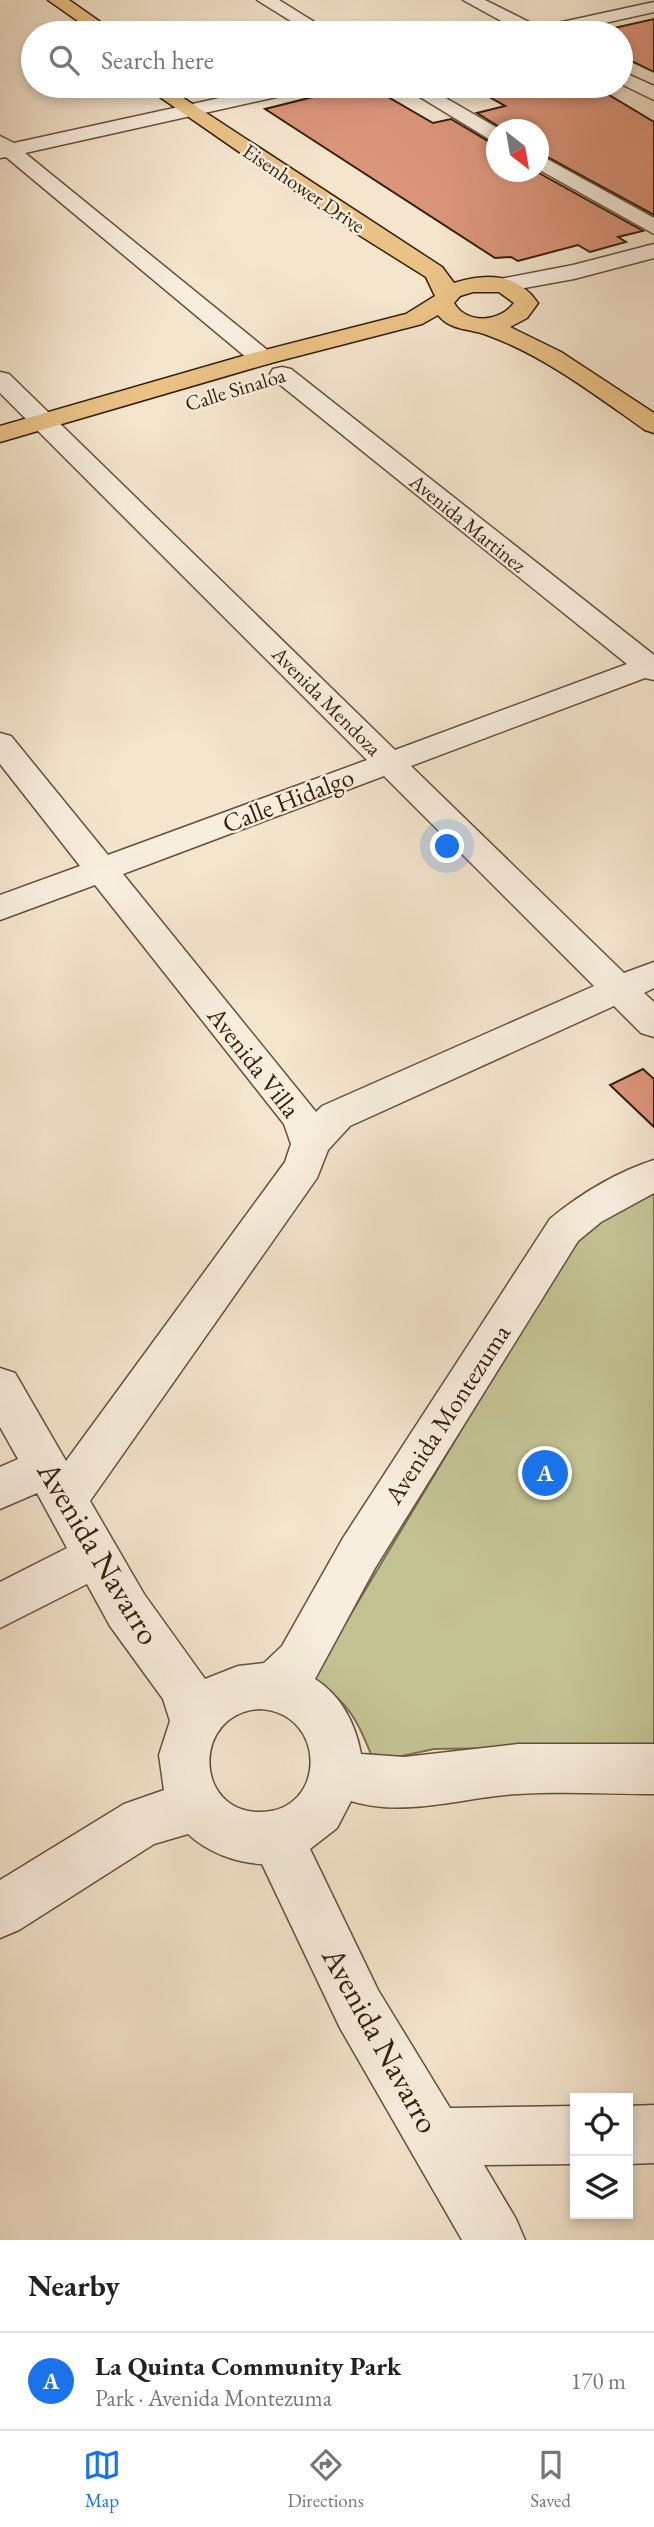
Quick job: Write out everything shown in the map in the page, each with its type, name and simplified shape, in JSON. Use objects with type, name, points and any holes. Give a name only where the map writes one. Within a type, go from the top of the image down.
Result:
[{"type":"main road","points":[[57,0],[89,21]]},
{"type":"main road","points":[[37,7],[58,21]]},
{"type":"main road","name":"Eisenhower Drive","points":[[171,98],[434,272],[443,284],[447,313],[455,319],[478,325]]},
{"type":"main road","name":"Eisenhower Drive","points":[[202,98],[493,284],[519,293],[524,307]]},
{"type":"main road","name":"Calle Sinaloa","points":[[272,366],[414,318],[460,288],[493,284]]},
{"type":"main road","points":[[478,325],[512,319],[524,307]]},
{"type":"main road","points":[[524,307],[525,321],[543,338],[608,374],[654,405]]},
{"type":"main road","name":"Calle Sinaloa","points":[[0,458],[54,432],[272,366],[401,331],[447,323],[478,325]]},
{"type":"main road","points":[[478,325],[513,335],[549,354],[654,425]]},
{"type":"main road","name":"Calle Sinaloa","points":[[0,434],[54,432]]},
{"type":"street","points":[[266,0],[302,21]]},
{"type":"street","points":[[472,0],[513,21]]},
{"type":"street","points":[[590,21],[654,7]]},
{"type":"street","points":[[633,83],[654,94]]},
{"type":"street","points":[[3,148],[244,98]]},
{"type":"street","points":[[433,98],[486,129]]},
{"type":"street","name":"Avenida Martinez","points":[[3,148],[272,366],[652,667]]},
{"type":"street","points":[[549,165],[654,227]]},
{"type":"street","points":[[493,284],[574,272],[654,251]]},
{"type":"street","points":[[524,307],[535,292],[574,272]]},
{"type":"street","name":"Avenida Mendoza","points":[[0,379],[654,1024]]},
{"type":"street","name":"Calle Hidalgo","points":[[0,908],[652,667]]},
{"type":"street","name":"Avenida Villa","points":[[0,743],[301,1119],[310,1144],[303,1167],[55,1483]]},
{"type":"street","points":[[310,1144],[336,1116],[654,974]]},
{"type":"street","name":"Avenida Montezuma","points":[[273,1688],[299,1662],[359,1552],[564,1230],[587,1211],[654,1175]]},
{"type":"street","name":"Avenida Navarro","points":[[0,1386],[127,1610],[184,1687],[195,1721]]},
{"type":"street","points":[[0,1489],[55,1483]]},
{"type":"street","points":[[0,1606],[96,1556]]},
{"type":"street","points":[[273,1688],[300,1697],[323,1716],[335,1743],[337,1772],[326,1800],[305,1823],[276,1836],[245,1838],[216,1827],[195,1806],[183,1778],[184,1749],[195,1721],[216,1701],[244,1689],[273,1688]]},
{"type":"street","points":[[337,1772],[358,1781],[423,1781],[518,1769],[654,1769]]},
{"type":"street","points":[[0,1911],[142,1822],[195,1806]]},
{"type":"street","name":"Avenida Navarro","points":[[276,1836],[359,2009],[495,2240]]},
{"type":"street","points":[[633,2135],[654,2134]]},
{"type":"street","points":[[434,2137],[570,2136]]},
{"type":"shaded area","points":[[654,1189],[654,1746],[434,1749],[374,1762],[351,1714],[336,1696],[313,1677],[558,1269],[588,1228]]},
{"type":"building","points":[[654,19],[654,72],[633,62],[633,24]]},
{"type":"building","points":[[309,98],[390,98],[433,123],[451,119],[486,140],[486,182],[549,182],[549,179],[643,231],[618,237],[626,242],[590,252],[578,245],[518,261],[511,257],[495,258],[265,109]]},
{"type":"building","points":[[491,98],[614,98],[654,122],[654,215],[549,158],[549,119],[487,119],[477,113],[505,106]]},
{"type":"building","points":[[643,1069],[654,1079],[654,1127],[610,1085]]},
{"type":"place","name":"La Quinta Community Park","points":[[545,1473]]}]
